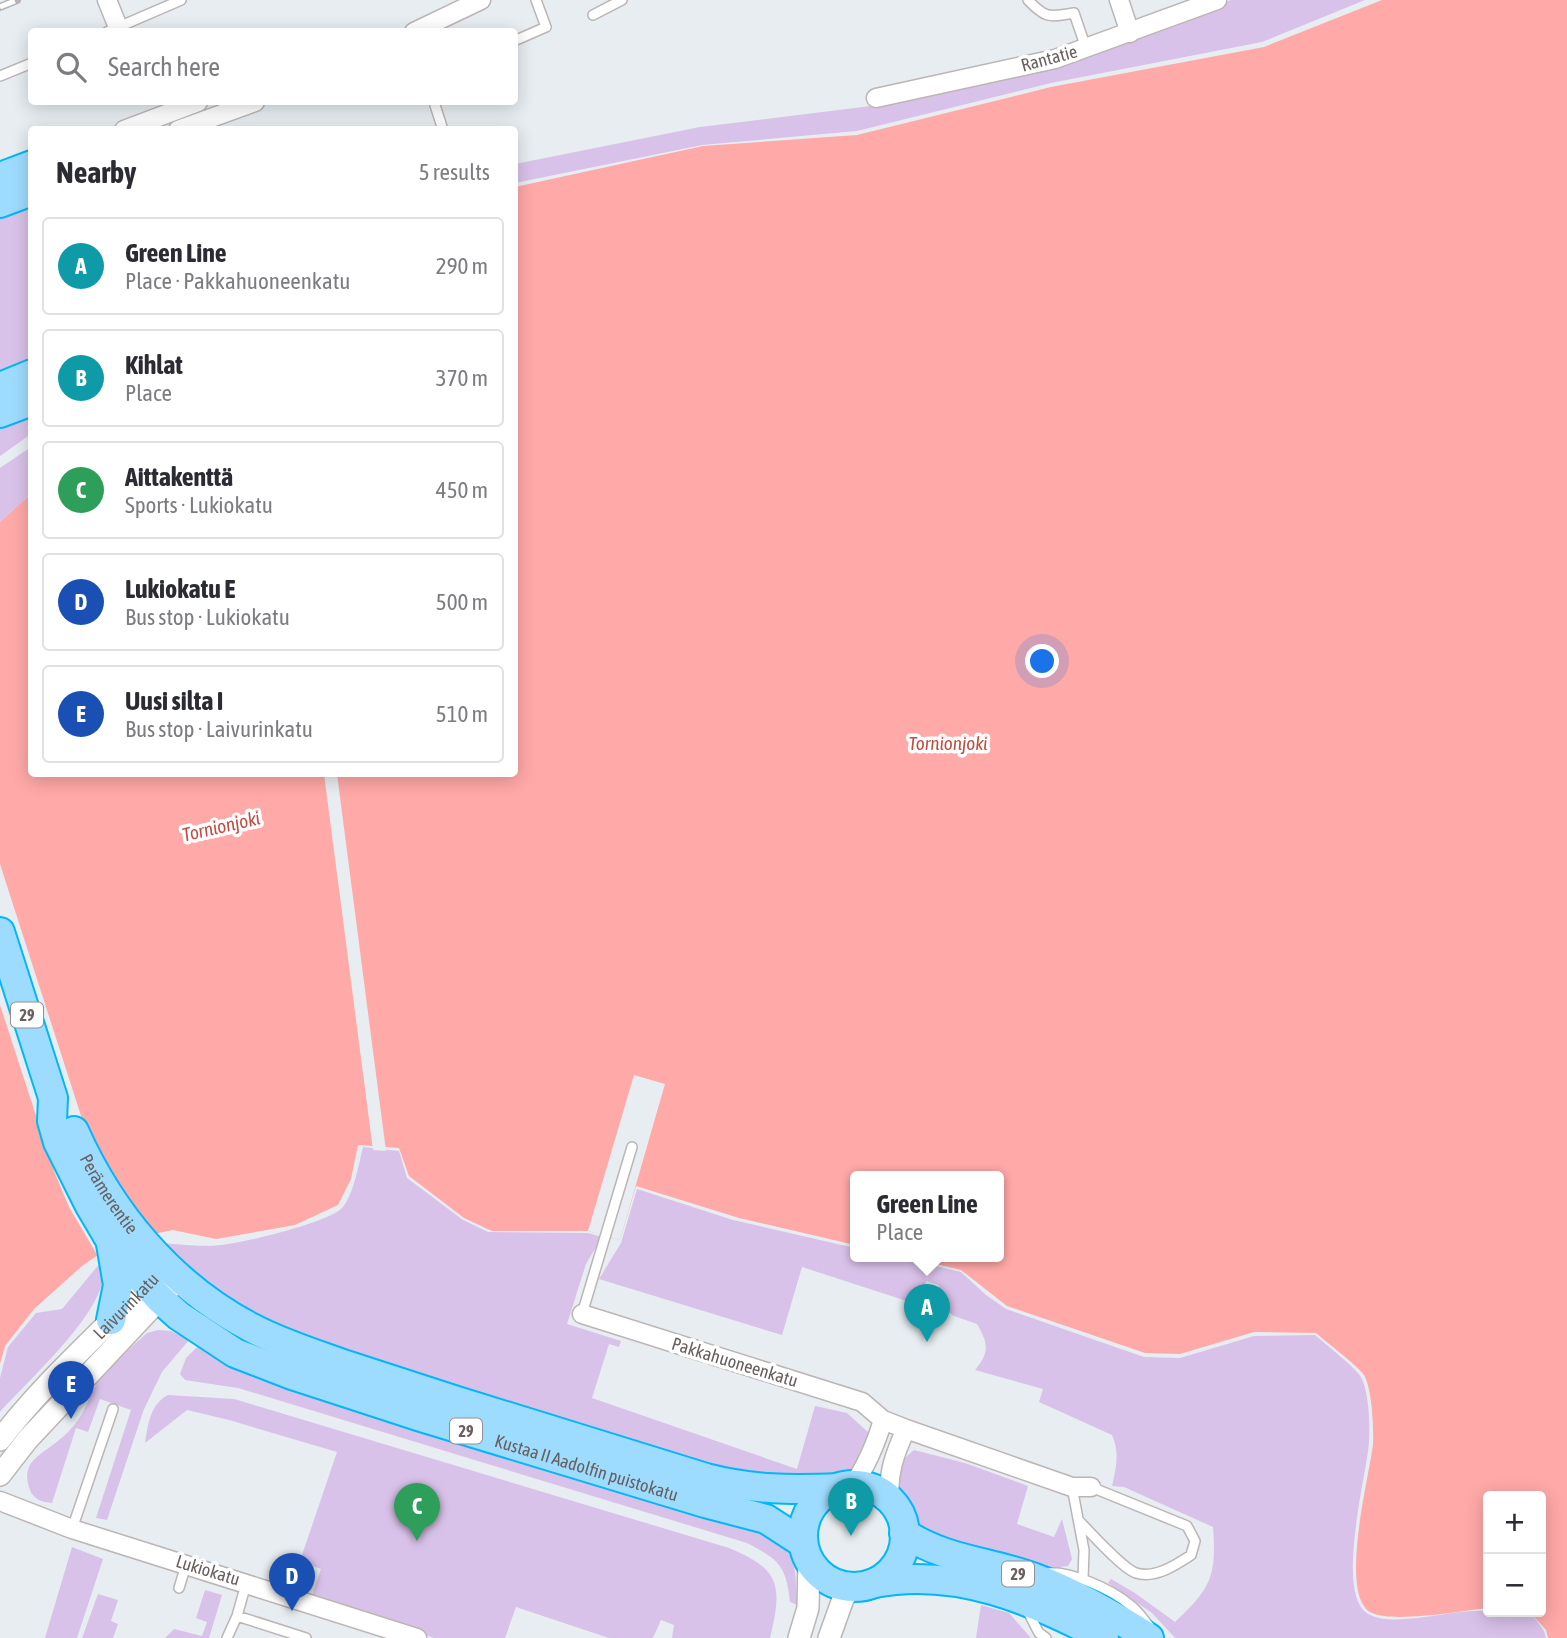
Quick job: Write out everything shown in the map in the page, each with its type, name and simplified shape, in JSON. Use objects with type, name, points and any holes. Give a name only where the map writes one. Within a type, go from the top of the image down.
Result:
[{"type":"highway","points":[[0,177],[28,166]]},
{"type":"highway","points":[[0,203],[28,192]]},
{"type":"highway","points":[[0,387],[28,375]]},
{"type":"highway","points":[[0,413],[28,402]]},
{"type":"highway","name":"Perämerentie","points":[[0,932],[53,1098],[52,1121],[58,1142],[84,1195],[143,1265]]},
{"type":"highway","name":"Perämerentie","points":[[53,1098],[68,1115],[89,1162],[143,1265]]},
{"type":"highway","points":[[111,1320],[118,1285],[143,1265]]},
{"type":"highway","name":"Kustaa II Aadolfin puistokatu","points":[[143,1265],[253,1329],[323,1357],[428,1392],[734,1486],[779,1490],[846,1487]]},
{"type":"highway","name":"Kustaa II Aadolfin puistokatu","points":[[143,1265],[207,1336],[262,1365],[434,1421],[766,1519],[806,1551]]},
{"type":"highway","points":[[806,1551],[805,1522],[814,1505],[821,1497],[846,1487]]},
{"type":"highway","name":"29","points":[[846,1487],[877,1491],[890,1500]]},
{"type":"highway","points":[[861,1585],[881,1579],[896,1564],[904,1544],[902,1521],[890,1500]]},
{"type":"highway","name":"29","points":[[904,1533],[935,1551],[1029,1589],[1092,1605],[1149,1638]]},
{"type":"highway","name":"29","points":[[806,1551],[822,1576],[831,1581],[861,1585],[902,1578],[933,1578],[1029,1589],[1053,1611],[1104,1638]]},
{"type":"street","points":[[107,0],[113,28]]},
{"type":"street","points":[[422,28],[481,0]]},
{"type":"street","points":[[1119,0],[1130,33]]},
{"type":"street","name":"Rantatie","points":[[876,98],[1055,59],[1217,0]]},
{"type":"street","points":[[135,126],[190,105]]},
{"type":"street","points":[[188,126],[247,105]]},
{"type":"street","name":"Laivurinkatu","points":[[0,1440],[22,1413],[111,1320],[143,1265]]},
{"type":"street","name":"Laivurinkatu","points":[[0,1475],[28,1439],[143,1265]]},
{"type":"street","name":"Pakkahuoneenkatu","points":[[582,1314],[862,1402],[883,1420],[906,1429],[1072,1487],[1091,1487]]},
{"type":"street","points":[[846,1487],[877,1440],[883,1420]]},
{"type":"street","points":[[890,1500],[890,1469],[906,1429]]},
{"type":"street","name":"Lukiokatu","points":[[0,1500],[72,1528],[246,1582],[370,1631],[417,1638]]},
{"type":"street","points":[[799,1638],[808,1608],[806,1551]]},
{"type":"street","points":[[829,1638],[843,1599],[861,1585]]},
{"type":"lane","points":[[115,28],[181,0]]},
{"type":"lane","points":[[518,39],[546,27],[536,0]]},
{"type":"lane","points":[[593,15],[622,0]]},
{"type":"lane","points":[[1028,0],[1042,15],[1051,17],[1074,13],[1086,48]]},
{"type":"lane","points":[[0,76],[28,65]]},
{"type":"lane","points":[[435,105],[442,126]]},
{"type":"lane","points":[[582,1314],[632,1147]]},
{"type":"lane","points":[[72,1528],[113,1409]]},
{"type":"lane","points":[[1072,1487],[1084,1550],[1083,1579]]},
{"type":"lane","points":[[1079,1521],[1134,1573],[1154,1574],[1191,1555],[1195,1541],[1187,1526],[1091,1487]]},
{"type":"lane","points":[[179,1588],[187,1563]]},
{"type":"lane","points":[[1046,1638],[1039,1633],[1027,1614],[1029,1589],[1056,1572],[1083,1579],[1123,1599],[1159,1638]]},
{"type":"lane","points":[[227,1638],[237,1616],[246,1582]]},
{"type":"lane","points":[[237,1616],[306,1638]]},
{"type":"shaded area","points":[[1231,0],[1365,0],[1262,42],[1051,83],[857,131],[702,145],[518,182],[518,163],[700,127],[879,105],[1055,63]]},
{"type":"shaded area","points":[[28,206],[28,364],[0,376],[0,215]]},
{"type":"shaded area","points":[[28,412],[28,436],[0,456],[0,424]]},
{"type":"shaded area","points":[[28,449],[28,497],[0,522],[0,468]]},
{"type":"shaded area","points":[[363,1147],[399,1151],[407,1178],[463,1220],[488,1232],[588,1233],[602,1237],[586,1264],[567,1324],[621,1341],[619,1347],[609,1344],[592,1398],[797,1469],[815,1406],[847,1413],[869,1433],[867,1447],[857,1465],[842,1475],[768,1480],[430,1382],[303,1337],[228,1304],[161,1243],[222,1245],[278,1233],[331,1215],[341,1209],[349,1197]]},
{"type":"shaded area","points":[[637,1189],[733,1220],[850,1247],[850,1262],[918,1262],[961,1272],[1006,1309],[1144,1357],[1180,1358],[1254,1336],[1315,1335],[1359,1375],[1368,1401],[1369,1442],[1353,1561],[1354,1585],[1359,1604],[1370,1615],[1381,1618],[1410,1619],[1473,1611],[1483,1611],[1483,1617],[1534,1617],[1546,1638],[1175,1638],[1152,1613],[1108,1583],[1111,1579],[1175,1622],[1196,1600],[1209,1581],[1214,1558],[1213,1527],[1124,1487],[1112,1486],[1117,1454],[1112,1435],[1039,1402],[1043,1389],[975,1370],[985,1353],[983,1337],[977,1324],[954,1316],[934,1302],[939,1285],[926,1281],[919,1305],[802,1267],[782,1335],[599,1279],[621,1243]]},
{"type":"shaded area","points":[[101,1262],[102,1283],[86,1315],[58,1350],[0,1412],[0,1378],[8,1347],[36,1313],[62,1309]]},
{"type":"shaded area","points":[[171,1331],[189,1340],[162,1372],[144,1409],[107,1520],[96,1518],[131,1410],[100,1399],[88,1432],[76,1428],[52,1503],[36,1498],[27,1480],[30,1465],[74,1425],[98,1383],[112,1366],[147,1333]]},
{"type":"shaded area","points":[[198,1346],[285,1387],[756,1528],[780,1542],[792,1558],[797,1605],[790,1602],[786,1580],[779,1565],[767,1554],[747,1543],[238,1388],[185,1380],[180,1374],[186,1358]]},
{"type":"shaded area","points":[[168,1395],[234,1399],[729,1548],[759,1563],[774,1581],[776,1605],[770,1638],[672,1638],[674,1625],[661,1620],[653,1638],[609,1638],[516,1607],[505,1638],[434,1638],[312,1595],[321,1569],[300,1561],[337,1452],[187,1410],[145,1443],[154,1409]]},
{"type":"shaded area","points":[[914,1450],[965,1463],[1028,1486],[1017,1524],[1054,1537],[1062,1519],[1072,1559],[1068,1566],[1041,1569],[917,1532],[898,1483],[898,1464]]},
{"type":"shaded area","points":[[72,1547],[103,1559],[77,1638],[45,1638]]},
{"type":"shaded area","points":[[205,1590],[222,1595],[209,1638],[165,1638],[174,1629],[202,1636],[207,1622],[196,1618]]},
{"type":"shaded area","points":[[98,1594],[118,1600],[111,1621],[118,1624],[113,1638],[82,1638]]},
{"type":"shaded area","points":[[981,1605],[1009,1613],[1031,1638],[976,1638]]},
{"type":"water","name":"Tornionjoki","points":[[1382,0],[1567,0],[1567,1638],[1548,1638],[1546,1630],[1534,1617],[1546,1617],[1546,1491],[1483,1491],[1483,1609],[1396,1617],[1372,1613],[1362,1603],[1357,1584],[1356,1561],[1373,1444],[1371,1399],[1364,1375],[1316,1333],[1254,1332],[1180,1354],[1145,1353],[1007,1306],[961,1270],[927,1262],[1004,1262],[1004,1171],[850,1171],[850,1244],[739,1218],[636,1186],[620,1240],[588,1231],[492,1231],[464,1218],[409,1176],[399,1148],[358,1145],[351,1179],[338,1205],[295,1225],[216,1239],[173,1230],[134,1238],[108,1248],[82,1266],[34,1309],[5,1346],[0,1364],[0,522],[28,497],[28,777],[518,777],[518,186],[703,146],[857,135],[1051,87],[1264,47]]},
{"type":"pier","points":[[324,777],[337,777],[386,1151],[373,1150]]},
{"type":"pier","points":[[0,864],[83,1122],[99,1258],[69,1207],[54,1171],[0,1005]]},
{"type":"pier","points":[[634,1075],[665,1084],[620,1240],[588,1231]]},
{"type":"railway","points":[[0,7],[17,0]]},
{"type":"place","name":"Green Line","points":[[927,1342]]},
{"type":"place","name":"Uusi silta I","points":[[71,1419]]},
{"type":"place","name":"Kihlat","points":[[851,1536]]},
{"type":"place","name":"Aittakenttä","points":[[417,1541]]},
{"type":"place","name":"Lukiokatu E","points":[[292,1611]]}]
